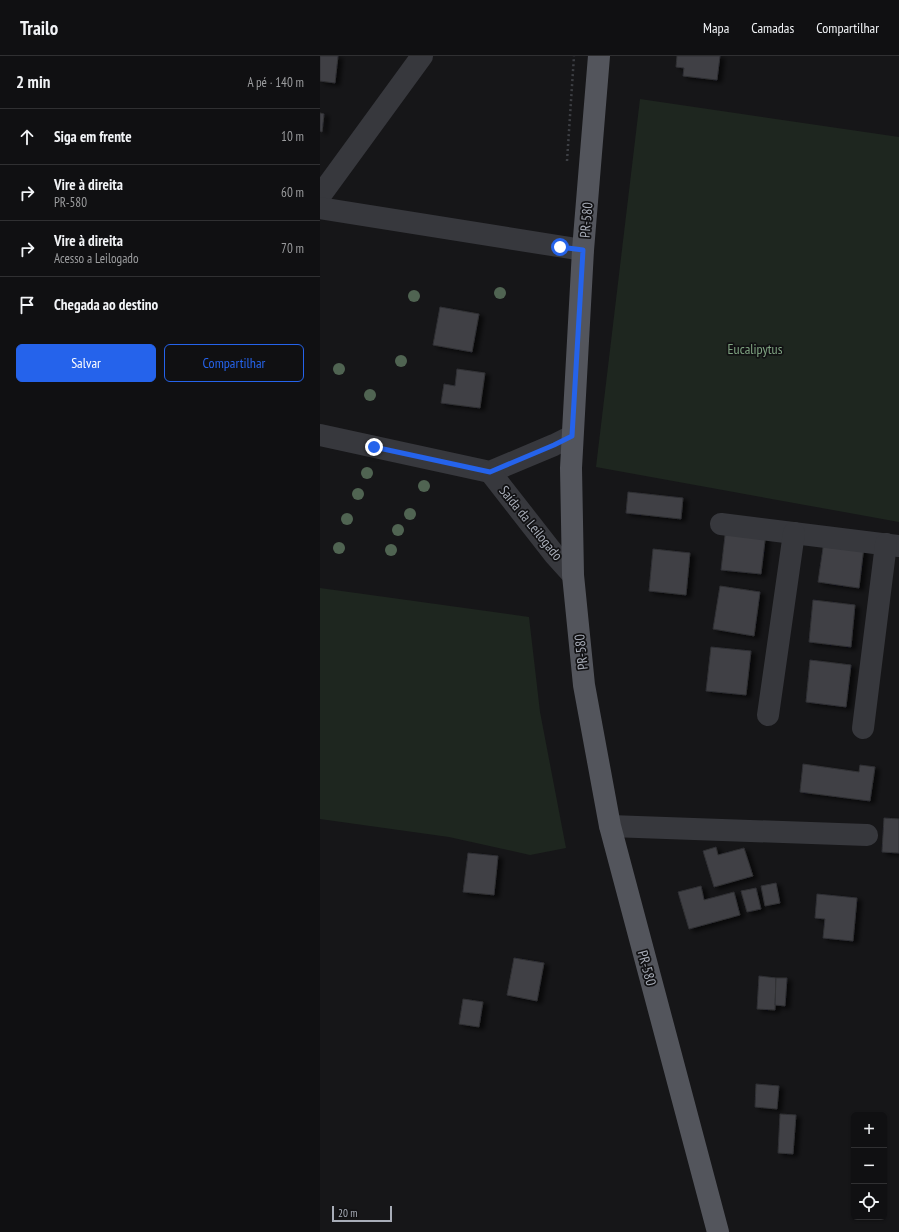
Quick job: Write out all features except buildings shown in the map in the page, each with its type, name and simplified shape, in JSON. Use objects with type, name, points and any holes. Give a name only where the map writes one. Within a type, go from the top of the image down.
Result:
[{"type":"main road","name":"PR-580","points":[[599,56],[583,250],[571,468],[574,575],[584,685],[610,826],[718,1232]]},
{"type":"street","points":[[320,196],[422,56]]},
{"type":"street","points":[[320,208],[583,250]]},
{"type":"street","points":[[320,436],[490,472],[572,436]]},
{"type":"street","name":"Saída da Leilogado","points":[[490,472],[554,554],[574,575]]},
{"type":"street","points":[[721,524],[893,545],[864,728]]},
{"type":"street","points":[[768,715],[794,533]]},
{"type":"street","points":[[610,826],[867,835]]},
{"type":"green space","name":"Eucalipytus","points":[[640,99],[899,137],[899,522],[596,467]]},
{"type":"green space","points":[[320,588],[529,617],[540,712],[566,848],[530,855],[449,837],[320,819]]},
{"type":"route","points":[[374,447],[490,472],[572,436],[583,250],[560,247]]}]
